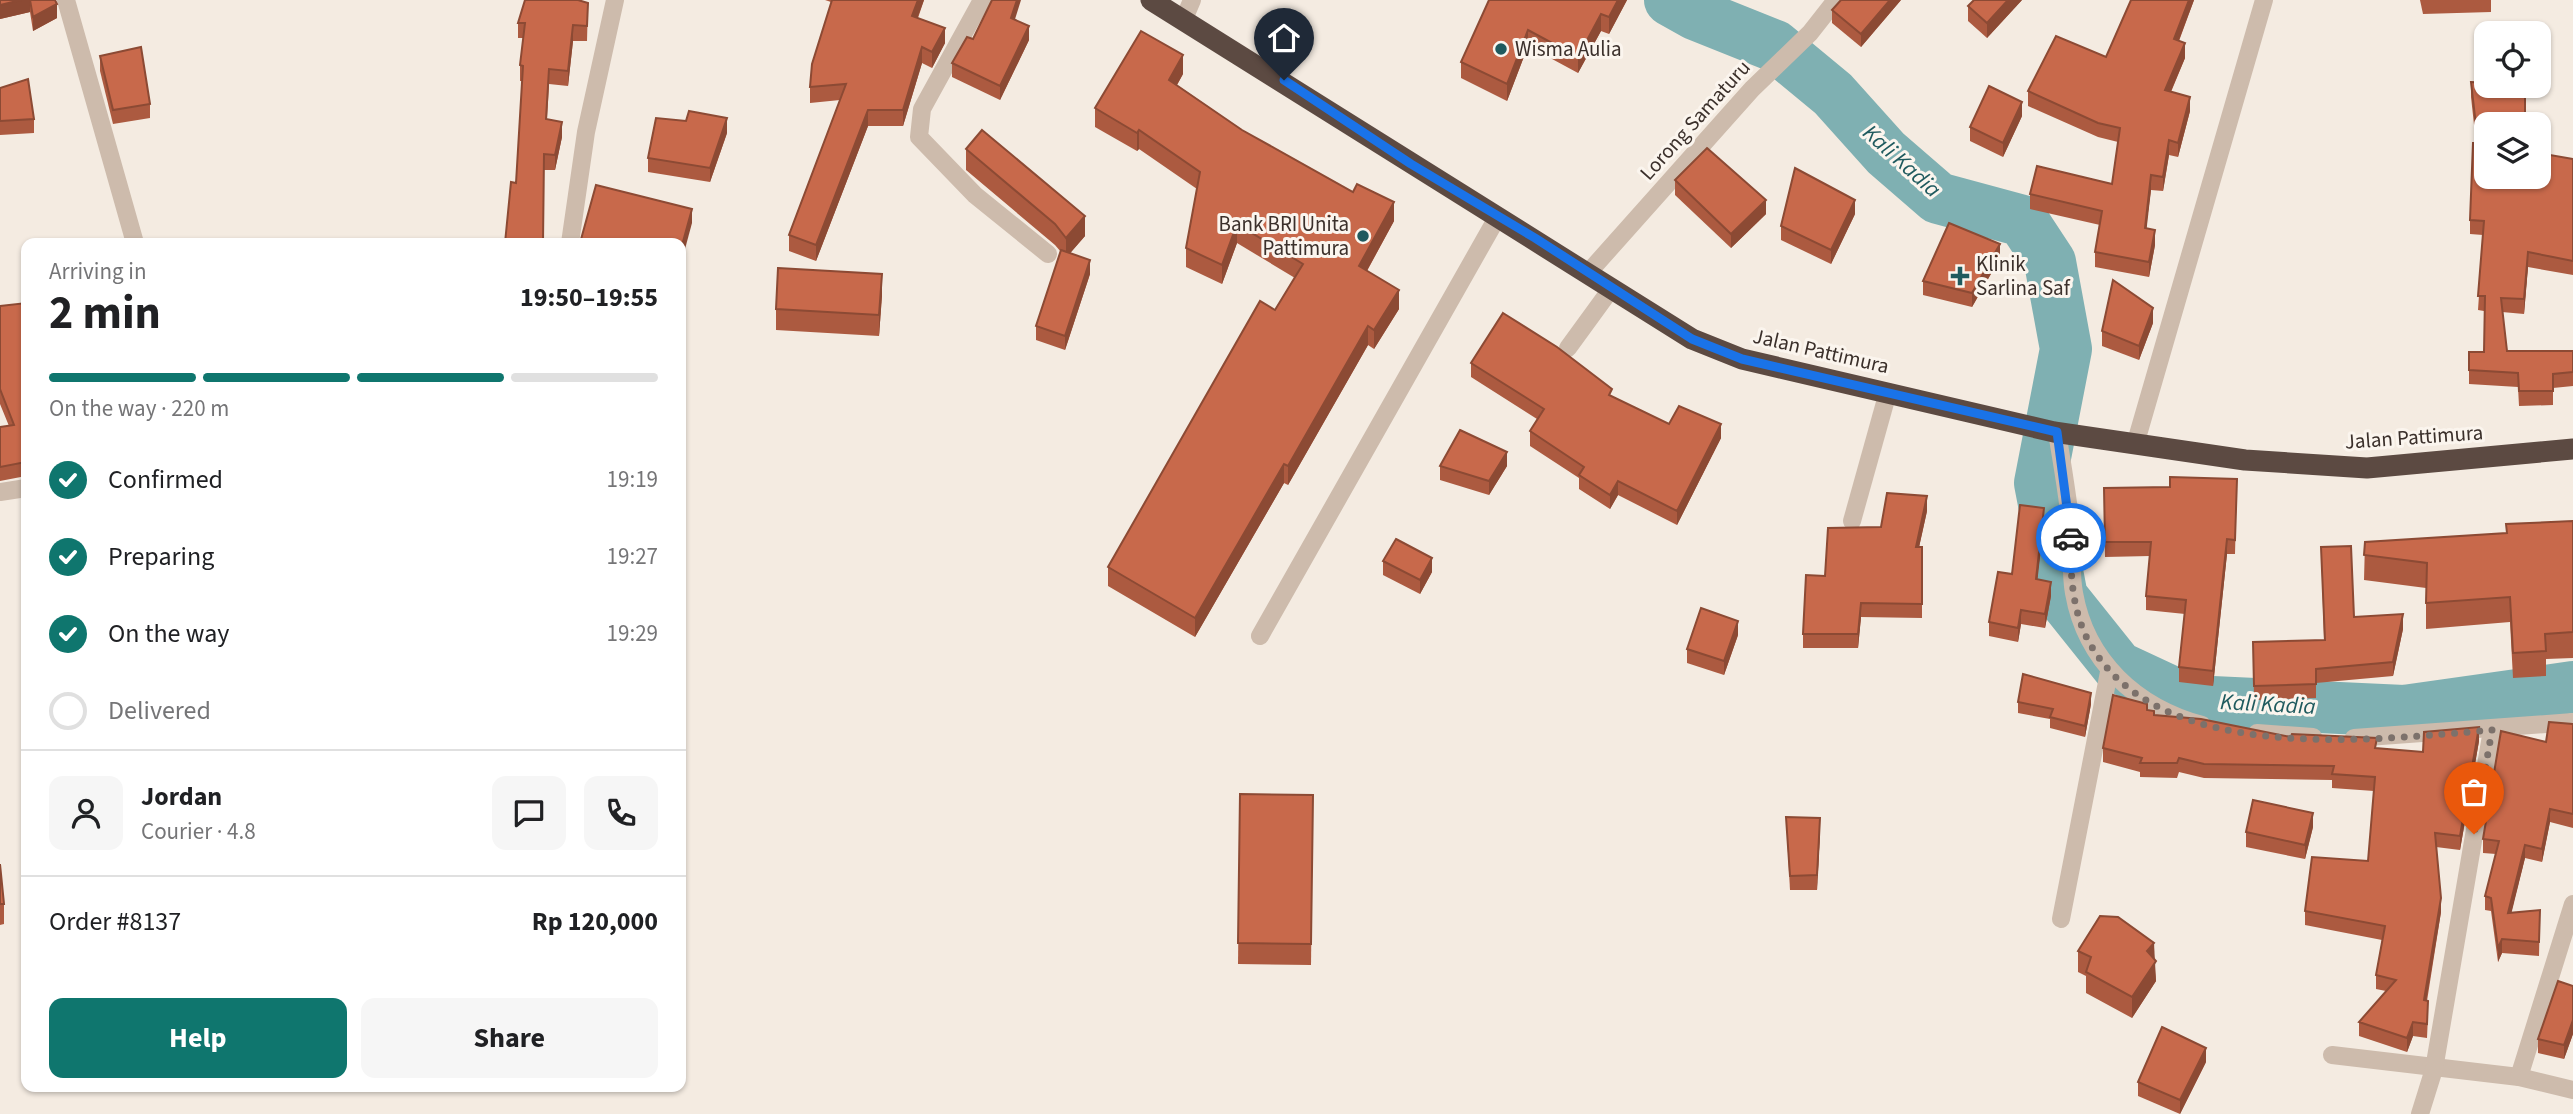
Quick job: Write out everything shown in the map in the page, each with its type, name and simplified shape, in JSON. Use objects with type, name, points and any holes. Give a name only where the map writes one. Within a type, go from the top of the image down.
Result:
[{"type":"highway","name":"Jalan Pattimura","points":[[1151,0],[1188,9],[1611,289],[1692,339],[1742,359],[1888,391],[2054,432],[2245,460],[2367,468],[2573,449]]},
{"type":"street","points":[[66,0],[134,238]]},
{"type":"street","points":[[571,238],[586,132],[615,0]]},
{"type":"street","points":[[982,0],[922,109],[919,137],[975,195],[1048,254]]},
{"type":"street","name":"Lorong Samaturu","points":[[1588,273],[1752,89],[1810,33],[1836,0]]},
{"type":"street","points":[[2125,444],[2264,0]]},
{"type":"street","points":[[1260,636],[1498,216]]},
{"type":"street","points":[[1568,348],[1611,289]]},
{"type":"street","points":[[1852,522],[1888,391]]},
{"type":"street","points":[[2054,432],[2069,514],[2074,593],[2088,641],[2109,672],[2138,694],[2183,720],[2227,730],[2370,739],[2573,722]]},
{"type":"street","points":[[0,492],[21,489]]},
{"type":"street","points":[[2062,919],[2109,672]]},
{"type":"street","points":[[2420,1114],[2434,1069],[2492,730]]},
{"type":"street","points":[[2519,1077],[2573,904]]},
{"type":"street","points":[[2332,1055],[2519,1077],[2573,1090]]},
{"type":"building","points":[[0,0],[21,0],[0,5]]},
{"type":"building","points":[[30,0],[55,0],[57,4],[33,17]]},
{"type":"building","points":[[525,0],[578,0],[588,3],[587,26],[573,25],[568,71],[549,69],[546,119],[562,122],[555,155],[544,154],[543,238],[505,238],[511,182],[516,183],[523,66],[520,65],[525,23],[518,23]]},
{"type":"building","points":[[832,0],[918,0],[912,16],[945,28],[932,52],[922,47],[903,110],[868,110],[816,245],[789,235],[846,84],[810,87],[812,64]]},
{"type":"building","points":[[992,0],[1017,0],[1011,18],[1029,26],[1000,86],[952,63],[967,37],[973,39]]},
{"type":"building","points":[[1489,0],[1618,0],[1609,17],[1601,14],[1578,57],[1528,30],[1507,84],[1461,62]]},
{"type":"building","points":[[1841,0],[1890,0],[1861,34],[1832,10]]},
{"type":"building","points":[[1974,0],[2008,0],[1987,23],[1968,6]]},
{"type":"building","points":[[2131,0],[2189,0],[2174,39],[2185,43],[2165,90],[2190,97],[2178,143],[2169,140],[2163,177],[2151,175],[2145,228],[2155,230],[2149,262],[2095,252],[2102,211],[2030,194],[2037,166],[2112,184],[2120,128],[2098,123],[2028,91],[2056,36],[2106,57]]},
{"type":"building","points":[[1141,31],[1183,55],[1169,80],[1242,130],[1353,192],[1357,184],[1394,202],[1359,266],[1399,290],[1374,330],[1368,326],[1288,466],[1284,464],[1195,618],[1108,567],[1260,301],[1275,310],[1303,264],[1237,224],[1222,265],[1186,248],[1200,172],[1139,130],[1137,133],[1095,108]]},
{"type":"building","points":[[141,47],[150,104],[113,110],[100,56]]},
{"type":"building","points":[[28,79],[34,119],[0,121],[0,88]]},
{"type":"building","points":[[2471,82],[2474,82],[2474,98],[2525,98],[2525,112],[2474,112]]},
{"type":"building","points":[[1989,86],[2022,102],[2003,143],[1970,127]]},
{"type":"building","points":[[689,111],[727,118],[710,168],[648,158],[656,118],[686,121]]},
{"type":"building","points":[[982,130],[1085,216],[1066,238],[1055,224],[966,149]]},
{"type":"building","points":[[2473,143],[2474,189],[2551,189],[2551,155],[2573,159],[2573,261],[2528,252],[2524,299],[2501,298],[2507,351],[2573,351],[2573,372],[2553,374],[2553,391],[2519,391],[2518,373],[2469,370],[2469,352],[2484,352],[2485,296],[2478,296],[2484,221],[2470,220]]},
{"type":"building","points":[[1707,148],[1766,200],[1731,234],[1675,180]]},
{"type":"building","points":[[1795,168],[1855,200],[1831,250],[1781,226]]},
{"type":"building","points":[[596,185],[692,209],[684,238],[581,238]]},
{"type":"building","name":"Klinik Sarlina Saf","points":[[1949,223],[2000,244],[1972,293],[1923,281]]},
{"type":"building","points":[[1061,250],[1090,260],[1065,336],[1036,326]]},
{"type":"building","points":[[778,268],[882,274],[879,315],[776,309]]},
{"type":"building","points":[[2113,280],[2153,308],[2139,346],[2102,331]]},
{"type":"building","points":[[21,304],[21,463],[0,467],[0,427],[14,425],[0,389],[0,306]]},
{"type":"building","points":[[1503,313],[1557,347],[1612,389],[1609,395],[1669,424],[1679,406],[1721,424],[1677,511],[1618,481],[1610,495],[1579,475],[1584,467],[1530,431],[1544,409],[1471,363]]},
{"type":"building","points":[[1460,430],[1507,452],[1489,481],[1440,466]]},
{"type":"building","points":[[2170,477],[2237,479],[2235,540],[2227,539],[2213,671],[2179,667],[2186,600],[2146,596],[2151,542],[2105,542],[2104,488],[2170,487]]},
{"type":"building","points":[[1887,493],[1927,496],[1916,547],[1922,547],[1922,604],[1861,603],[1858,634],[1803,634],[1806,575],[1825,576],[1828,528],[1881,527]]},
{"type":"building","points":[[2020,505],[2044,508],[2036,579],[2051,582],[2045,614],[2021,610],[2018,628],[1989,622],[1998,572],[2012,574]]},
{"type":"building","points":[[2573,521],[2573,632],[2545,634],[2546,651],[2513,653],[2510,597],[2426,603],[2427,563],[2364,555],[2365,542],[2507,533],[2506,524]]},
{"type":"building","points":[[1396,539],[1432,558],[1420,580],[1383,561]]},
{"type":"building","points":[[2351,546],[2354,617],[2403,614],[2393,662],[2316,669],[2316,684],[2254,686],[2253,642],[2325,640],[2321,547]]},
{"type":"building","points":[[1701,608],[1738,621],[1724,661],[1687,649]]},
{"type":"building","points":[[2023,674],[2091,693],[2085,726],[2050,717],[2053,709],[2018,702]]},
{"type":"building","points":[[2113,695],[2147,704],[2147,710],[2154,711],[2154,715],[2201,719],[2291,737],[2292,734],[2377,738],[2375,748],[2423,752],[2424,732],[2479,727],[2460,836],[2435,833],[2441,898],[2424,1000],[2428,1001],[2427,1024],[2413,1022],[2407,1038],[2359,1022],[2396,980],[2376,975],[2385,926],[2305,911],[2312,857],[2368,861],[2375,777],[2332,774],[2334,766],[2204,764],[2179,758],[2177,763],[2140,763],[2142,758],[2103,748]]},
{"type":"building","points":[[2549,722],[2573,724],[2573,814],[2550,809],[2542,849],[2525,845],[2508,913],[2540,910],[2539,942],[2502,939],[2498,948],[2491,898],[2485,896],[2499,841],[2483,839],[2501,731],[2546,742]]},
{"type":"building","points":[[1240,794],[1313,795],[1311,944],[1238,943]]},
{"type":"building","points":[[2253,800],[2313,813],[2305,845],[2246,832]]},
{"type":"building","points":[[1786,817],[1820,818],[1817,875],[1790,876]]},
{"type":"building","points":[[0,864],[4,904],[0,904]]},
{"type":"building","points":[[2100,916],[2118,917],[2154,943],[2147,951],[2156,961],[2132,997],[2086,972],[2091,957],[2078,951]]},
{"type":"building","points":[[2558,981],[2573,986],[2573,1020],[2564,1045],[2538,1039]]},
{"type":"building","points":[[2162,1027],[2206,1048],[2180,1100],[2138,1082]]},
{"type":"waterway","name":"Kali Kadia","points":[[1670,0],[1695,14],[1775,46],[1833,94],[1886,153],[1938,198],[2023,221],[2050,262],[2066,349],[2040,483],[2062,597],[2118,667],[2191,701],[2404,711],[2573,687]]},
{"type":"way so far","points":[[2071,538],[2074,593],[2088,641],[2109,672],[2138,694],[2183,720],[2221,730],[2370,739],[2492,730],[2474,834]]},
{"type":"place","name":"Wisma Aulia","points":[[1501,49]]},
{"type":"place","name":"Bank BRI Unita Pattimura","points":[[1363,236]]},
{"type":"place","name":"Klinik Sarlina Saf","points":[[1960,276]]},
{"type":"route","points":[[1284,80],[1411,164],[1535,238],[1692,339],[1742,359],[2057,432],[2071,538]]}]
